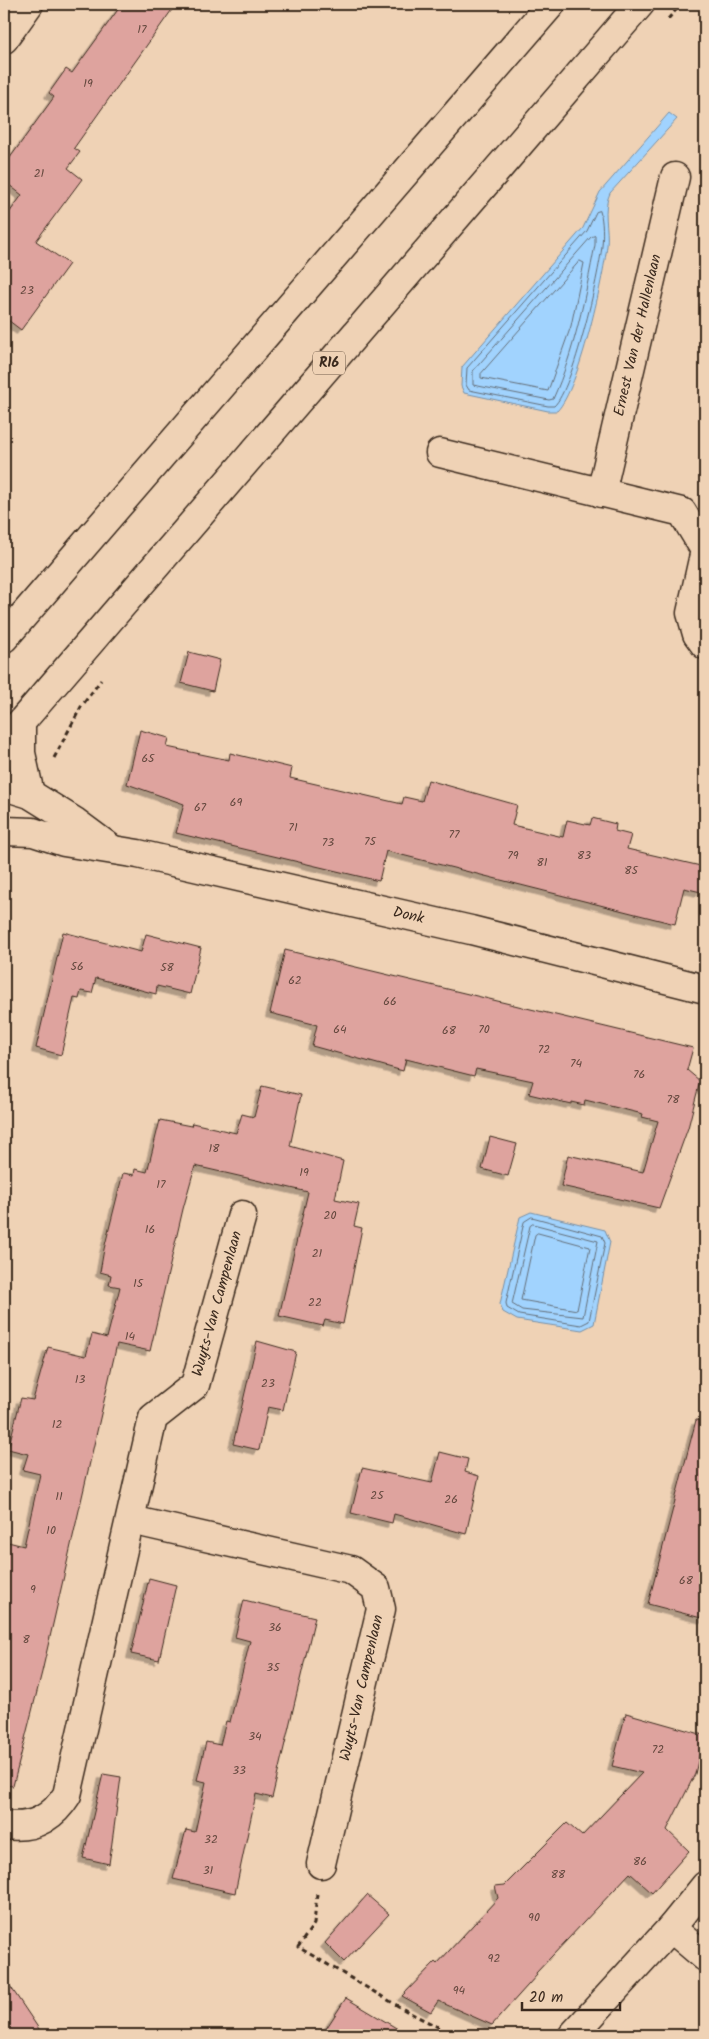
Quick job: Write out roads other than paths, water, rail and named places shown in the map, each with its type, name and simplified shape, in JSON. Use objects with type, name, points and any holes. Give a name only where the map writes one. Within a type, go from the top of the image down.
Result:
[{"type":"main road","points":[[4,39],[29,4]]},
{"type":"main road","points":[[4,638],[551,4]]},
{"type":"main road","name":"R16","points":[[12,733],[640,4]]},
{"type":"main road","name":"Ernest Van der Hallenlaan","points":[[601,492],[675,177]]},
{"type":"main road","points":[[440,453],[682,512],[705,550],[691,613],[697,634],[705,645]]},
{"type":"main road","points":[[12,733],[21,753],[30,794]]},
{"type":"main road","name":"Donk","points":[[4,786],[30,794],[70,832],[111,849],[472,930],[705,989]]},
{"type":"main road","name":"Donk","points":[[4,831],[70,832]]},
{"type":"main road","name":"Wuyts-Van Campenlaan","points":[[4,1825],[28,1826],[48,1817],[61,1805],[67,1795],[153,1418],[195,1385],[242,1215]]},
{"type":"main road","name":"Wuyts-Van Campenlaan","points":[[131,1520],[351,1570],[376,1588],[382,1609],[321,1864]]},
{"type":"main road","points":[[573,2035],[671,1928],[705,1886]]},
{"type":"main road","points":[[671,1928],[705,1957]]},
{"type":"water","points":[[669,113],[677,119],[610,193],[606,206],[607,246],[601,283],[589,333],[574,381],[557,411],[548,411],[464,393],[461,386],[462,367],[583,228],[600,192]]},
{"type":"water","points":[[531,1212],[605,1230],[610,1242],[594,1324],[582,1330],[517,1320],[503,1312],[500,1304],[520,1217]]}]
